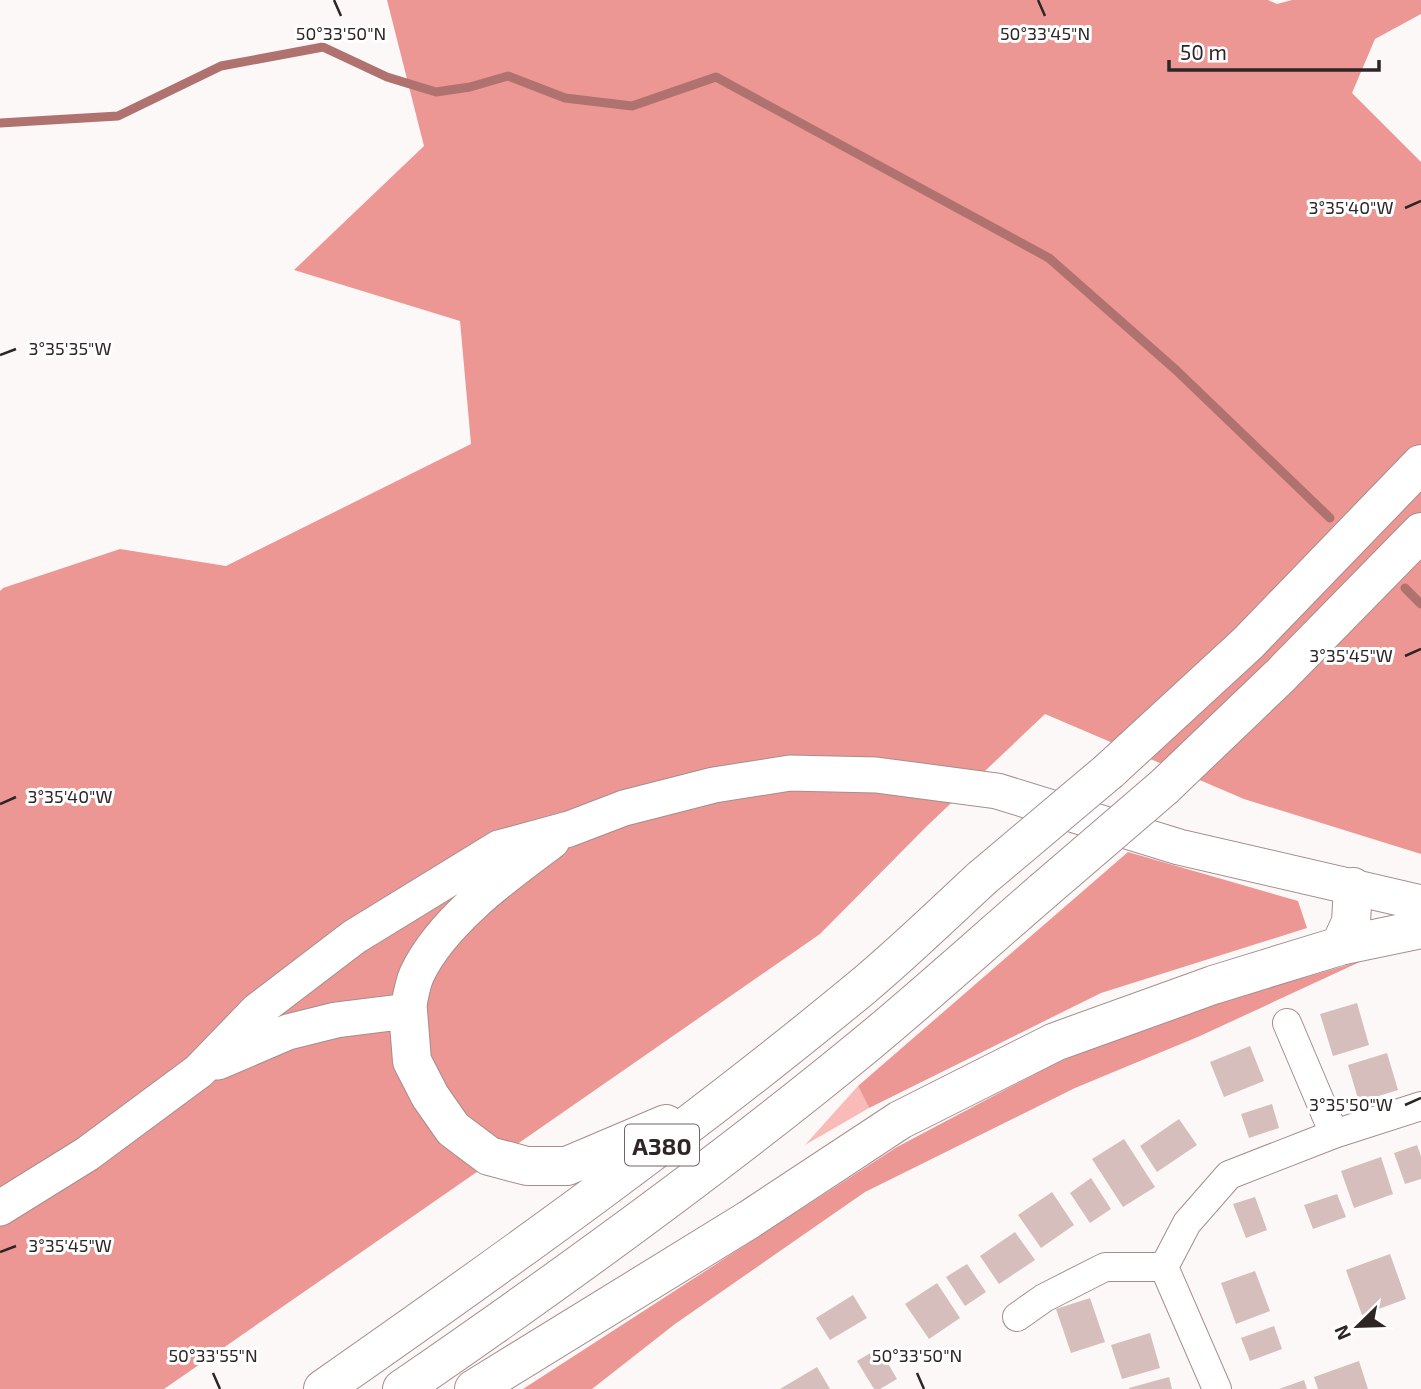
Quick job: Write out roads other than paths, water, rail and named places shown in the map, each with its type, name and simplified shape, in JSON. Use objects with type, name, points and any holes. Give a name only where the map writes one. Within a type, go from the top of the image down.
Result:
[{"type":"highway","name":"A380","points":[[323,1389],[632,1169],[863,986],[982,878],[1109,771],[1248,643],[1421,464]]},
{"type":"highway","name":"A380","points":[[402,1389],[660,1206],[870,1041],[1164,787],[1280,676],[1421,532]]},
{"type":"highway","points":[[1340,947],[1351,922],[1353,887]]},
{"type":"highway","points":[[474,1389],[750,1219],[900,1120],[1055,1042],[1213,985],[1340,947],[1421,929]]},
{"type":"highway","points":[[408,1011],[412,1061],[430,1096],[453,1129],[489,1156],[527,1166],[567,1166],[719,1101]]},
{"type":"main road","points":[[0,1208],[87,1154],[200,1071],[257,1011],[354,937],[499,848],[569,829],[624,808],[714,785],[790,773],[876,775],[997,791],[1179,847],[1421,903]]},
{"type":"main road","points":[[200,1071],[288,1032],[336,1020],[408,1011],[416,975],[438,941],[519,865],[569,829]]},
{"type":"street","points":[[1287,1023],[1334,1134]]},
{"type":"street","points":[[1164,1268],[1187,1223],[1213,1190],[1229,1175],[1334,1134],[1421,1106]]},
{"type":"street","points":[[1017,1317],[1044,1298],[1105,1267],[1164,1268]]},
{"type":"street","points":[[1164,1268],[1217,1389]]},
{"type":"waterway","points":[[0,123],[118,116],[221,66],[323,47],[387,77],[436,92],[470,87],[508,76],[565,98],[632,106],[716,77],[1049,258],[1176,370],[1330,518]]},
{"type":"waterway","points":[[1405,588],[1421,604]]}]
